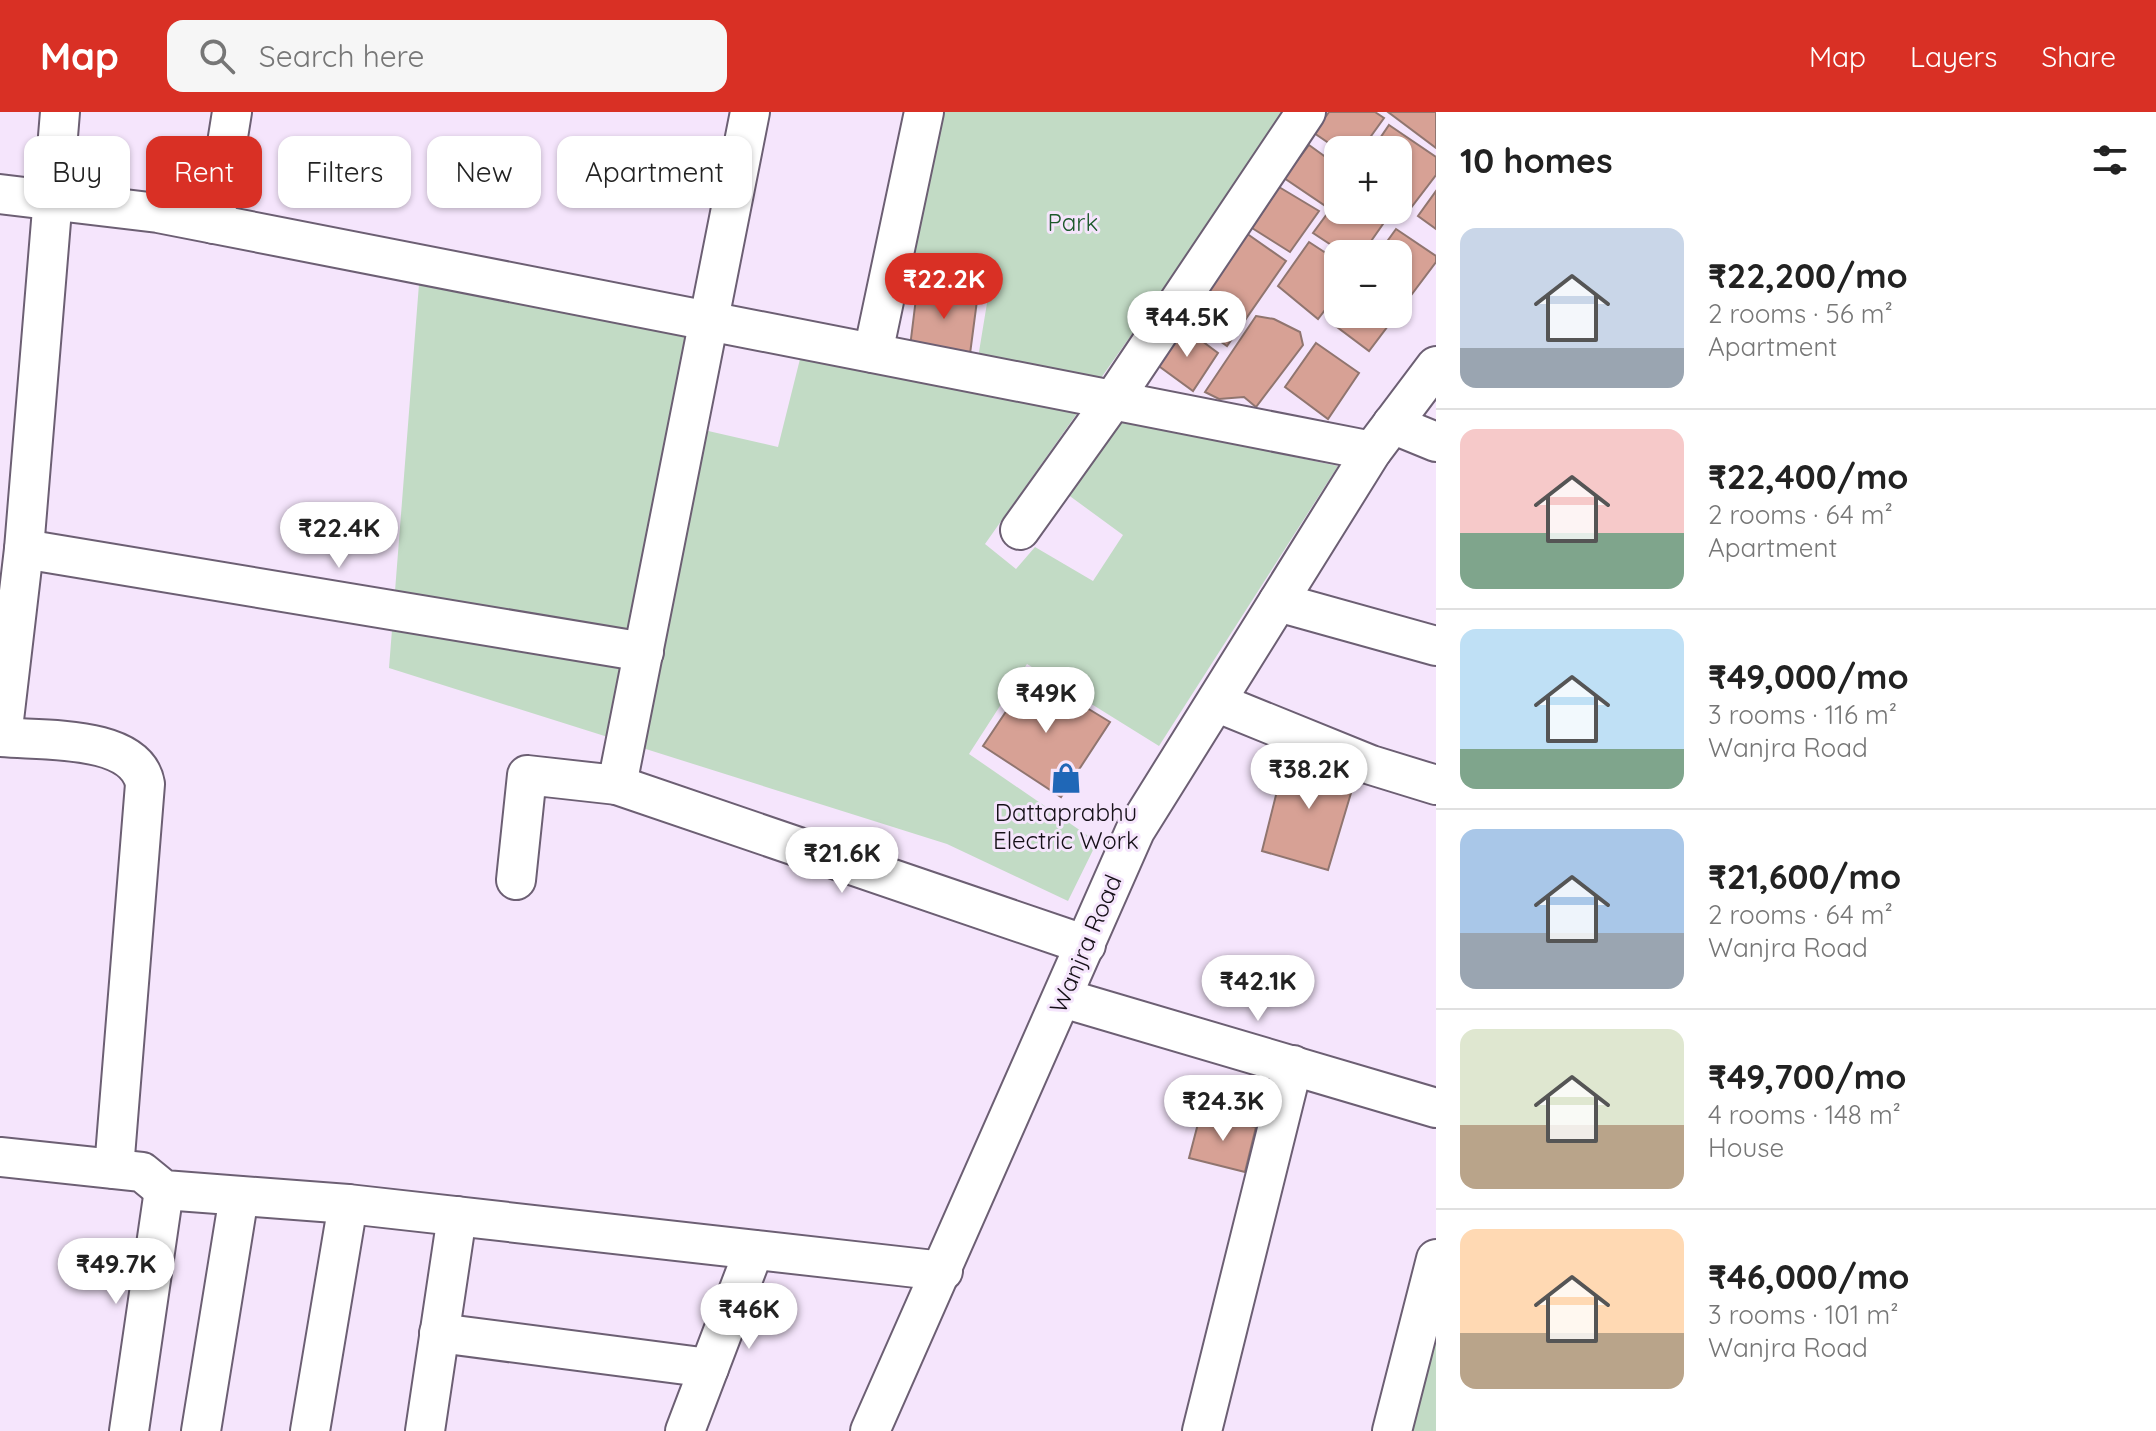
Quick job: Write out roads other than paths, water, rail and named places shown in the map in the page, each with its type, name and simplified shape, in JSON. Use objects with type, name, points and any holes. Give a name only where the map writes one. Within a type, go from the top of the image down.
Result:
[{"type":"street","points":[[58,136],[60,112]]},
{"type":"street","points":[[214,224],[232,112]]},
{"type":"street","points":[[617,785],[750,112]]},
{"type":"street","points":[[873,353],[924,112]]},
{"type":"street","points":[[1020,530],[1113,400],[1306,112]]},
{"type":"street","points":[[0,194],[24,197]]},
{"type":"street","points":[[51,208],[24,549],[1,737],[100,746],[132,758],[143,770],[145,784],[114,1169]]},
{"type":"street","points":[[114,208],[158,213],[1113,400],[1382,438],[1436,442]]},
{"type":"street","name":"Wanjra Road","points":[[870,1431],[1135,831],[1382,438],[1436,366]]},
{"type":"street","points":[[24,549],[644,652]]},
{"type":"street","points":[[1278,602],[1436,646]]},
{"type":"street","points":[[1218,703],[1371,765],[1436,785]]},
{"type":"street","points":[[516,880],[527,775],[617,785],[1086,945]]},
{"type":"street","points":[[1063,998],[1436,1108]]},
{"type":"street","points":[[1202,1431],[1293,1065]]},
{"type":"street","points":[[0,1157],[142,1172],[164,1190],[348,1204],[943,1271]]},
{"type":"street","points":[[129,1431],[164,1190]]},
{"type":"street","points":[[201,1431],[239,1196]]},
{"type":"street","points":[[310,1431],[348,1204]]},
{"type":"street","points":[[425,1431],[457,1216]]},
{"type":"street","points":[[685,1431],[754,1250]]},
{"type":"street","points":[[1392,1431],[1436,1259]]},
{"type":"street","points":[[439,1333],[709,1368]]},
{"type":"place","name":"Dattaprabhu Electric Work","points":[[1066,778]]},
{"type":"park label","name":"Park","points":[[1073,223]]}]
